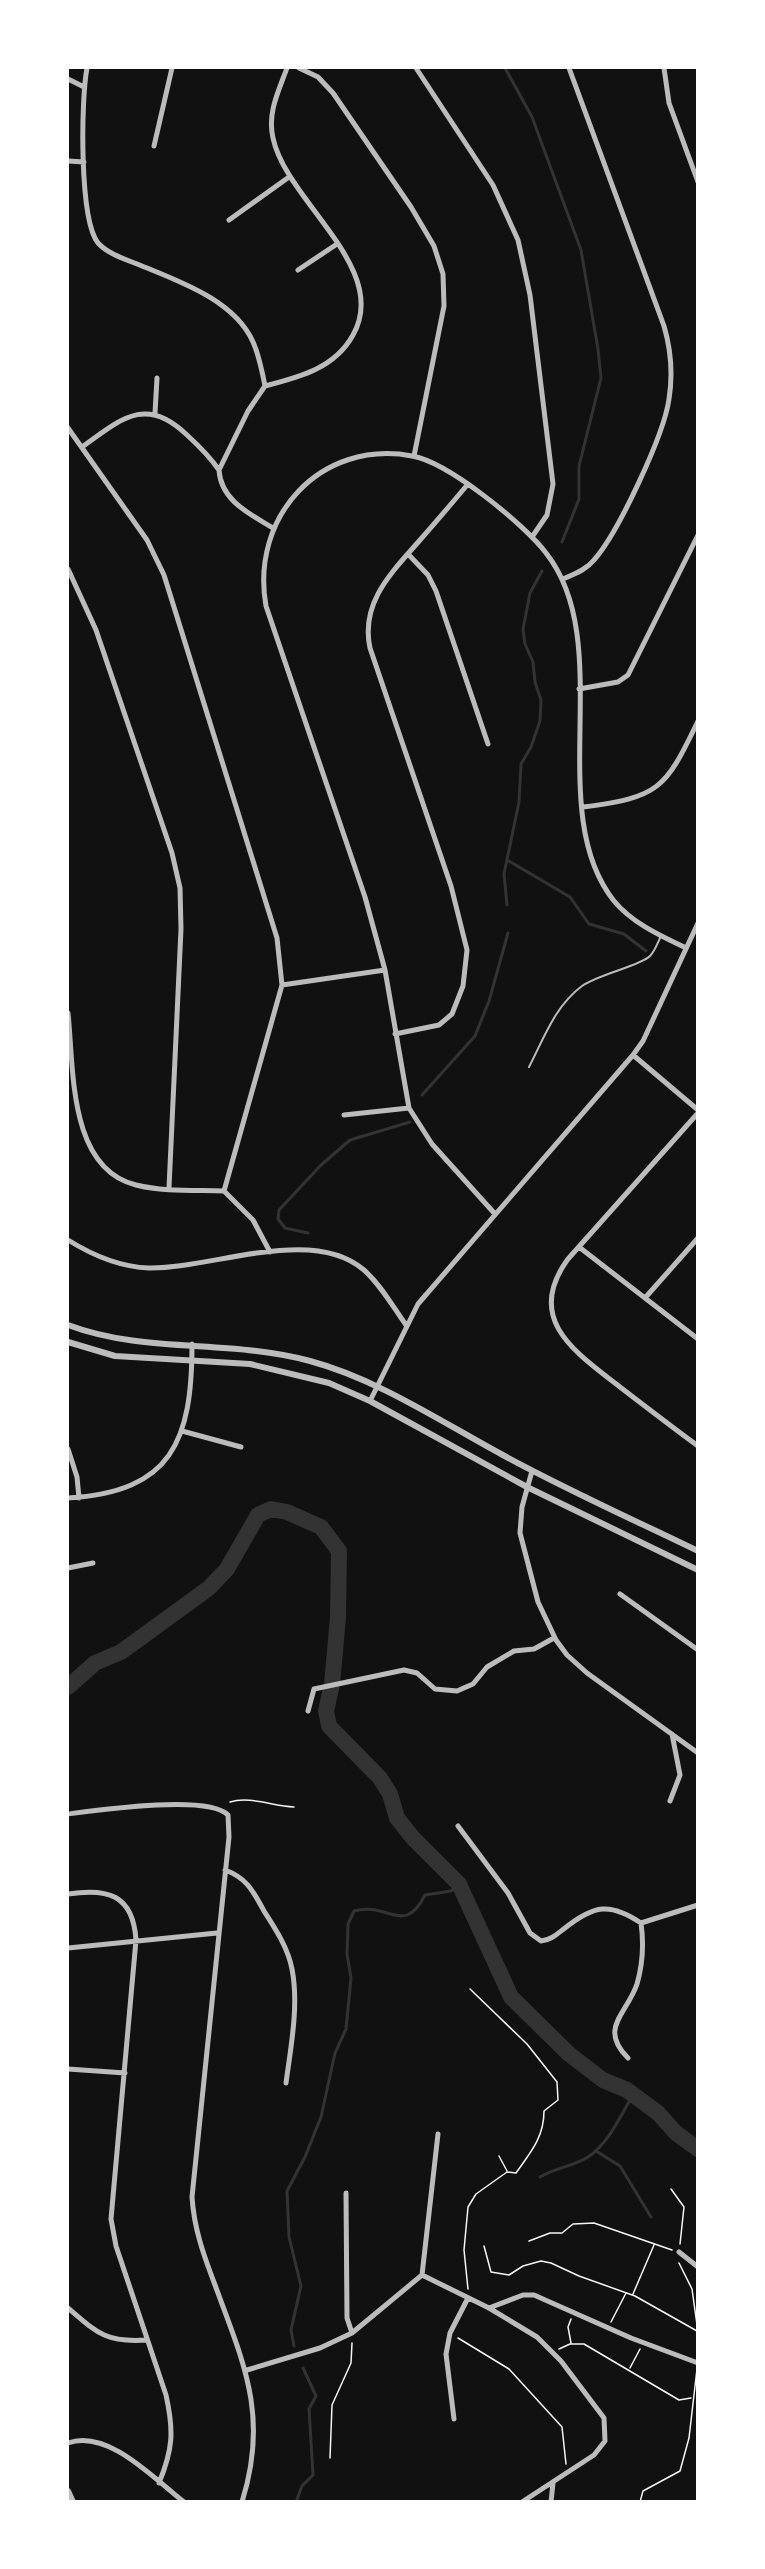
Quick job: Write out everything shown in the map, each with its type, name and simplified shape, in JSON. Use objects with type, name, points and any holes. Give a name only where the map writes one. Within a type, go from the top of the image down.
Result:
[{"type":"street","points":[[87,68],[84,87],[84,162],[88,217],[97,242],[111,253],[197,291],[233,315],[254,342],[265,386]]},
{"type":"street","points":[[154,146],[172,68]]},
{"type":"street","points":[[219,470],[248,411],[265,386],[293,379],[323,367],[347,346],[358,327],[363,296],[358,279],[337,244],[289,177],[273,140],[271,115],[287,68]]},
{"type":"street","points":[[299,68],[318,77],[333,93],[423,225],[439,259],[445,291],[444,306],[414,456]]},
{"type":"street","points":[[416,68],[493,185],[513,226],[521,253],[536,340],[553,484],[547,515],[532,537]]},
{"type":"street","points":[[563,579],[585,568],[602,550],[663,428],[672,380],[670,353],[664,326],[569,68]]},
{"type":"street","points":[[664,68],[672,115],[698,182]]},
{"type":"street","points":[[68,79],[84,87]]},
{"type":"street","points":[[68,161],[84,162]]},
{"type":"street","points":[[229,220],[289,177]]},
{"type":"street","points":[[298,270],[337,244]]},
{"type":"street","points":[[155,413],[158,378]]},
{"type":"street","points":[[82,447],[128,416],[155,413],[177,425],[207,454],[219,470],[222,487],[230,498],[273,528]]},
{"type":"street","points":[[68,428],[147,540],[165,575],[274,928],[280,955],[282,985],[224,1191]]},
{"type":"street","points":[[495,1214],[432,1144],[409,1108],[385,970],[365,897],[266,606],[263,567],[273,528],[291,500],[305,484],[344,461],[369,454],[414,456],[443,467],[468,484],[532,537],[553,562],[563,579],[574,618],[583,807],[588,848],[606,890],[623,910],[661,936],[686,948]]},
{"type":"street","points":[[396,1034],[429,1029],[446,1021],[457,1005],[467,962],[465,939],[451,886],[368,641],[368,622],[375,599],[386,580],[468,484]]},
{"type":"street","points":[[579,689],[618,682],[628,675],[698,535]]},
{"type":"street","points":[[408,554],[433,584],[488,744]]},
{"type":"street","points":[[68,569],[96,630],[172,853],[180,888],[181,928],[169,1188]]},
{"type":"street","points":[[583,807],[634,799],[661,785],[680,759],[698,721]]},
{"type":"street","points":[[370,1401],[406,1325],[425,1295],[643,1041],[698,923]]},
{"type":"street","points":[[282,985],[385,970]]},
{"type":"street","points":[[68,1013],[79,1108],[91,1152],[119,1179],[135,1185],[224,1191],[253,1220],[270,1252]]},
{"type":"street","points":[[633,1055],[698,1111],[558,1272],[551,1292],[552,1314],[561,1335],[580,1356],[698,1446]]},
{"type":"street","points":[[344,1115],[409,1108]]},
{"type":"street","points":[[645,1298],[698,1238]]},
{"type":"street","points":[[68,1240],[100,1257],[148,1268],[196,1265],[270,1252],[304,1250],[345,1258],[369,1276],[406,1325]]},
{"type":"street","points":[[579,1247],[698,1339]]},
{"type":"street","points":[[68,1325],[111,1338],[262,1350],[309,1360],[376,1387],[532,1471],[698,1551]]},
{"type":"street","points":[[68,1342],[115,1356],[225,1361],[282,1370],[329,1383],[370,1401],[526,1487],[698,1569]]},
{"type":"street","points":[[68,1498],[120,1491],[144,1479],[167,1459],[182,1431],[188,1405],[192,1344]]},
{"type":"street","points":[[182,1431],[241,1447]]},
{"type":"street","points":[[68,1449],[77,1477],[79,1498]]},
{"type":"street","points":[[532,1471],[520,1517],[522,1543],[538,1602],[554,1638],[567,1655],[587,1672],[698,1753]]},
{"type":"street","points":[[68,1568],[93,1563]]},
{"type":"street","points":[[620,1594],[698,1650]]},
{"type":"street","points":[[308,1711],[315,1689],[366,1680],[397,1671],[417,1673],[435,1689],[457,1691],[473,1683],[487,1666],[514,1651],[534,1649],[554,1638]]},
{"type":"street","points":[[670,1801],[680,1775],[672,1734]]},
{"type":"street","points":[[68,1815],[147,1806],[212,1806],[223,1809],[228,1815],[229,1837],[217,1933],[192,2197],[193,2219],[201,2249],[247,2370],[255,2418],[251,2457],[242,2502]]},
{"type":"street","points":[[458,1826],[508,1893],[535,1939],[549,1940],[570,1924],[601,1908],[621,1911],[641,1923],[698,1905]]},
{"type":"street","points":[[225,1870],[237,1874],[249,1884],[276,1932],[292,1967],[294,2002],[286,2083]]},
{"type":"street","points":[[68,1894],[93,1892],[112,1894],[123,1902],[131,1914],[136,1940],[111,2219],[116,2246],[166,2395],[172,2431],[170,2454],[159,2483]]},
{"type":"street","points":[[628,2058],[618,2048],[614,2037],[616,2023],[633,1992],[640,1970],[643,1940],[641,1923]]},
{"type":"street","points":[[68,1948],[217,1933]]},
{"type":"street","points":[[68,2069],[125,2073]]},
{"type":"street","points":[[247,2370],[320,2348],[352,2333],[422,2275],[438,2134]]},
{"type":"street","points":[[346,2193],[347,2318],[352,2333]]},
{"type":"street","points":[[679,2252],[698,2266]]},
{"type":"street","points":[[422,2275],[489,2308],[531,2333],[553,2351],[604,2418],[607,2430],[600,2449],[567,2474],[522,2502]]},
{"type":"street","points":[[489,2308],[523,2295],[534,2295],[607,2328],[698,2363]]},
{"type":"street","points":[[454,2419],[446,2354],[450,2333],[468,2298]]},
{"type":"street","points":[[68,2308],[97,2333],[108,2339],[147,2340]]},
{"type":"street","points":[[68,2443],[84,2439],[105,2444],[184,2502]]},
{"type":"street","points":[[551,2502],[553,2483]]},
{"type":"street","points":[[68,2491],[74,2502]]},
{"type":"lane","points":[[529,1067],[558,1011],[569,998],[593,980],[645,960],[653,952],[661,936]]},
{"type":"path","points":[[230,1802],[243,1798],[272,1806],[294,1807]]},
{"type":"path","points":[[468,2298],[464,2250],[468,2207],[476,2194],[507,2172],[516,2173],[537,2144],[544,2127],[544,2110],[558,2100],[557,2082],[527,2043],[470,1989]]},
{"type":"path","points":[[499,2156],[507,2172]]},
{"type":"path","points":[[670,2189],[684,2207],[679,2252],[680,2264],[692,2289],[697,2332]]},
{"type":"path","points":[[529,2241],[550,2233],[562,2233],[573,2224],[594,2223],[679,2252]]},
{"type":"path","points":[[633,2295],[654,2245]]},
{"type":"path","points":[[483,2246],[491,2272],[509,2275],[523,2266],[541,2261],[633,2295],[697,2332]]},
{"type":"path","points":[[607,2328],[626,2293]]},
{"type":"path","points":[[571,2344],[568,2327],[574,2312]]},
{"type":"path","points":[[330,2458],[332,2405],[351,2362],[352,2333]]},
{"type":"path","points":[[450,2333],[509,2369],[562,2427],[567,2474]]},
{"type":"path","points":[[629,2369],[643,2342]]},
{"type":"path","points":[[553,2351],[571,2344],[584,2344],[679,2400],[693,2397]]},
{"type":"path","points":[[640,2502],[643,2491],[680,2471],[690,2438],[698,2368]]},
{"type":"waterway","points":[[505,68],[532,117],[581,250],[598,349],[601,378],[579,466],[579,499],[562,542]]},
{"type":"waterway","points":[[507,905],[504,874],[519,802],[521,764],[531,747],[540,721],[541,700],[523,629],[530,593],[542,571]]},
{"type":"waterway","points":[[507,860],[570,897],[589,924],[624,934],[646,951]]},
{"type":"waterway","points":[[422,1095],[475,1036],[489,1001],[508,933]]},
{"type":"waterway","points":[[308,1233],[285,1228],[278,1219],[279,1210],[321,1165],[350,1140],[410,1122]]},
{"type":"waterway","points":[[68,1687],[95,1663],[121,1652],[209,1588],[227,1569],[258,1515],[271,1509],[287,1512],[321,1527],[339,1551],[338,1617],[332,1684],[326,1711],[329,1726],[380,1778],[390,1794],[397,1818],[413,1838],[459,1884],[511,1997],[569,2054],[603,2080],[627,2090],[658,2113],[676,2133],[698,2149]]},
{"type":"waterway","points":[[294,2346],[291,2330],[301,2286],[289,2237],[287,2191],[305,2157],[321,2117],[335,2053],[346,2029],[351,1978],[347,1954],[348,1924],[354,1911],[366,1909],[402,1916],[410,1914],[425,1895],[451,1891],[459,1884]]},
{"type":"waterway","points":[[540,2177],[583,2160],[595,2151],[614,2129],[633,2095]]},
{"type":"waterway","points":[[596,2151],[620,2166],[651,2217]]},
{"type":"waterway","points":[[296,2502],[302,2486],[313,2475],[309,2409],[316,2396],[303,2368]]}]
